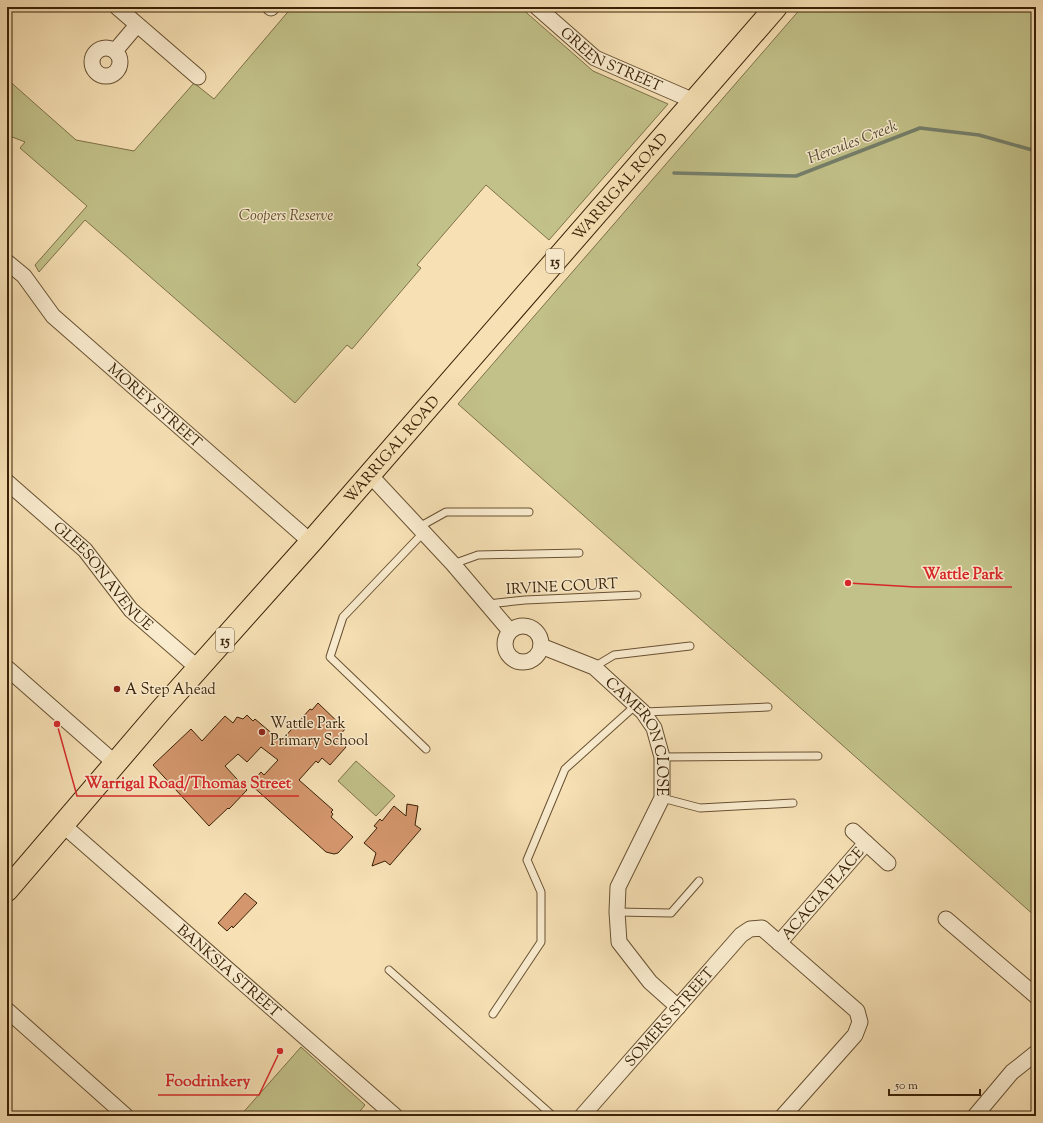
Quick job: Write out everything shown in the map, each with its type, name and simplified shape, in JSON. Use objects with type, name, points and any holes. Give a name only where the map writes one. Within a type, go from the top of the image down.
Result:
[{"type":"main road","name":"WARRIGAL ROAD","points":[[7,890],[161,710],[370,475],[776,7]]},
{"type":"street","points":[[117,7],[198,77]]},
{"type":"street","name":"GREEN STREET","points":[[537,7],[595,58],[694,101]]},
{"type":"street","points":[[114,51],[137,25]]},
{"type":"street","name":"MOREY STREET","points":[[7,262],[24,276],[53,316],[311,542]]},
{"type":"street","points":[[370,475],[453,564],[510,631]]},
{"type":"street","name":"GLEESON AVENUE","points":[[7,482],[85,550],[131,610],[199,669]]},
{"type":"street","points":[[520,626],[531,627],[539,635],[542,646],[534,659],[523,662],[518,662],[512,659],[505,648],[506,636],[510,631],[520,626]]},
{"type":"street","name":"CAMERON CLOSE","points":[[542,646],[594,667],[640,709],[654,728],[662,757],[662,798],[618,887],[617,912],[619,942],[650,982],[678,1007]]},
{"type":"street","points":[[7,668],[116,764]]},
{"type":"street","name":"BANKSIA STREET","points":[[64,825],[395,1116]]},
{"type":"street","name":"ACACIA PLACE","points":[[853,831],[888,863]]},
{"type":"street","name":"ACACIA PLACE","points":[[779,943],[866,843]]},
{"type":"street","points":[[946,919],[1036,996]]},
{"type":"street","name":"SOMERS STREET","points":[[582,1116],[741,935],[750,929],[762,928],[779,943]]},
{"type":"street","points":[[779,943],[857,1011],[860,1022],[855,1035],[783,1116]]},
{"type":"street","points":[[7,1010],[126,1116]]},
{"type":"street","points":[[975,1116],[1012,1072],[1036,1053]]},
{"type":"lane","points":[[426,749],[330,657],[343,617],[422,530],[446,512],[529,512]]},
{"type":"lane","points":[[453,564],[478,556],[579,553]]},
{"type":"lane","name":"IRVINE COURT","points":[[488,604],[526,600],[637,595]]},
{"type":"lane","points":[[594,667],[614,654],[690,646]]},
{"type":"lane","points":[[493,1014],[541,942],[541,892],[527,860],[565,769],[640,709],[768,707]]},
{"type":"lane","points":[[662,757],[818,756]]},
{"type":"lane","points":[[662,798],[700,808],[793,802]]},
{"type":"lane","points":[[617,912],[671,912],[699,881]]},
{"type":"lane","points":[[389,970],[553,1116]]},
{"type":"green space","name":"Coopers Reserve","points":[[292,7],[520,7],[593,71],[668,104],[549,240],[486,185],[417,265],[421,268],[352,349],[347,345],[295,403],[85,220],[39,272],[35,265],[87,206],[20,148],[25,142],[7,135],[7,79],[76,140],[134,151],[194,83],[214,99]]},
{"type":"green space","points":[[802,7],[1036,7],[1036,917],[458,404]]},
{"type":"green space","points":[[356,761],[395,796],[376,816],[338,781]]},
{"type":"green space","points":[[301,1047],[365,1105],[356,1116],[240,1116]]},
{"type":"building","points":[[318,703],[345,729],[339,736],[341,737],[339,740],[346,747],[330,765],[322,758],[318,763],[316,761],[299,780],[333,810],[331,812],[333,814],[331,817],[353,837],[338,853],[334,854],[326,852],[250,784],[261,772],[264,775],[278,760],[261,747],[247,762],[238,754],[225,766],[247,790],[229,809],[228,808],[209,826],[153,765],[191,729],[202,741],[225,716],[233,723],[237,717],[243,719],[247,715],[253,721],[255,719],[281,741],[310,709],[312,710]]},
{"type":"building","points":[[407,804],[418,806],[415,825],[421,829],[390,865],[385,861],[372,866],[376,853],[364,843],[377,828],[374,826],[380,819],[382,821],[394,806],[406,816]]},
{"type":"building","points":[[245,893],[257,903],[233,928],[232,926],[227,931],[218,923]]},
{"type":"waterway","name":"Hercules Creek","points":[[674,173],[796,176],[920,128],[979,135],[1036,151]]},
{"type":"place","name":"Wattle Park","points":[[848,583]]},
{"type":"place","name":"A Step Ahead","points":[[117,689]]},
{"type":"place","name":"Warrigal Road/Thomas Street","points":[[57,724]]},
{"type":"place","name":"Wattle Park Primary School","points":[[262,732]]},
{"type":"place","name":"Foodrinkery","points":[[280,1051]]}]
